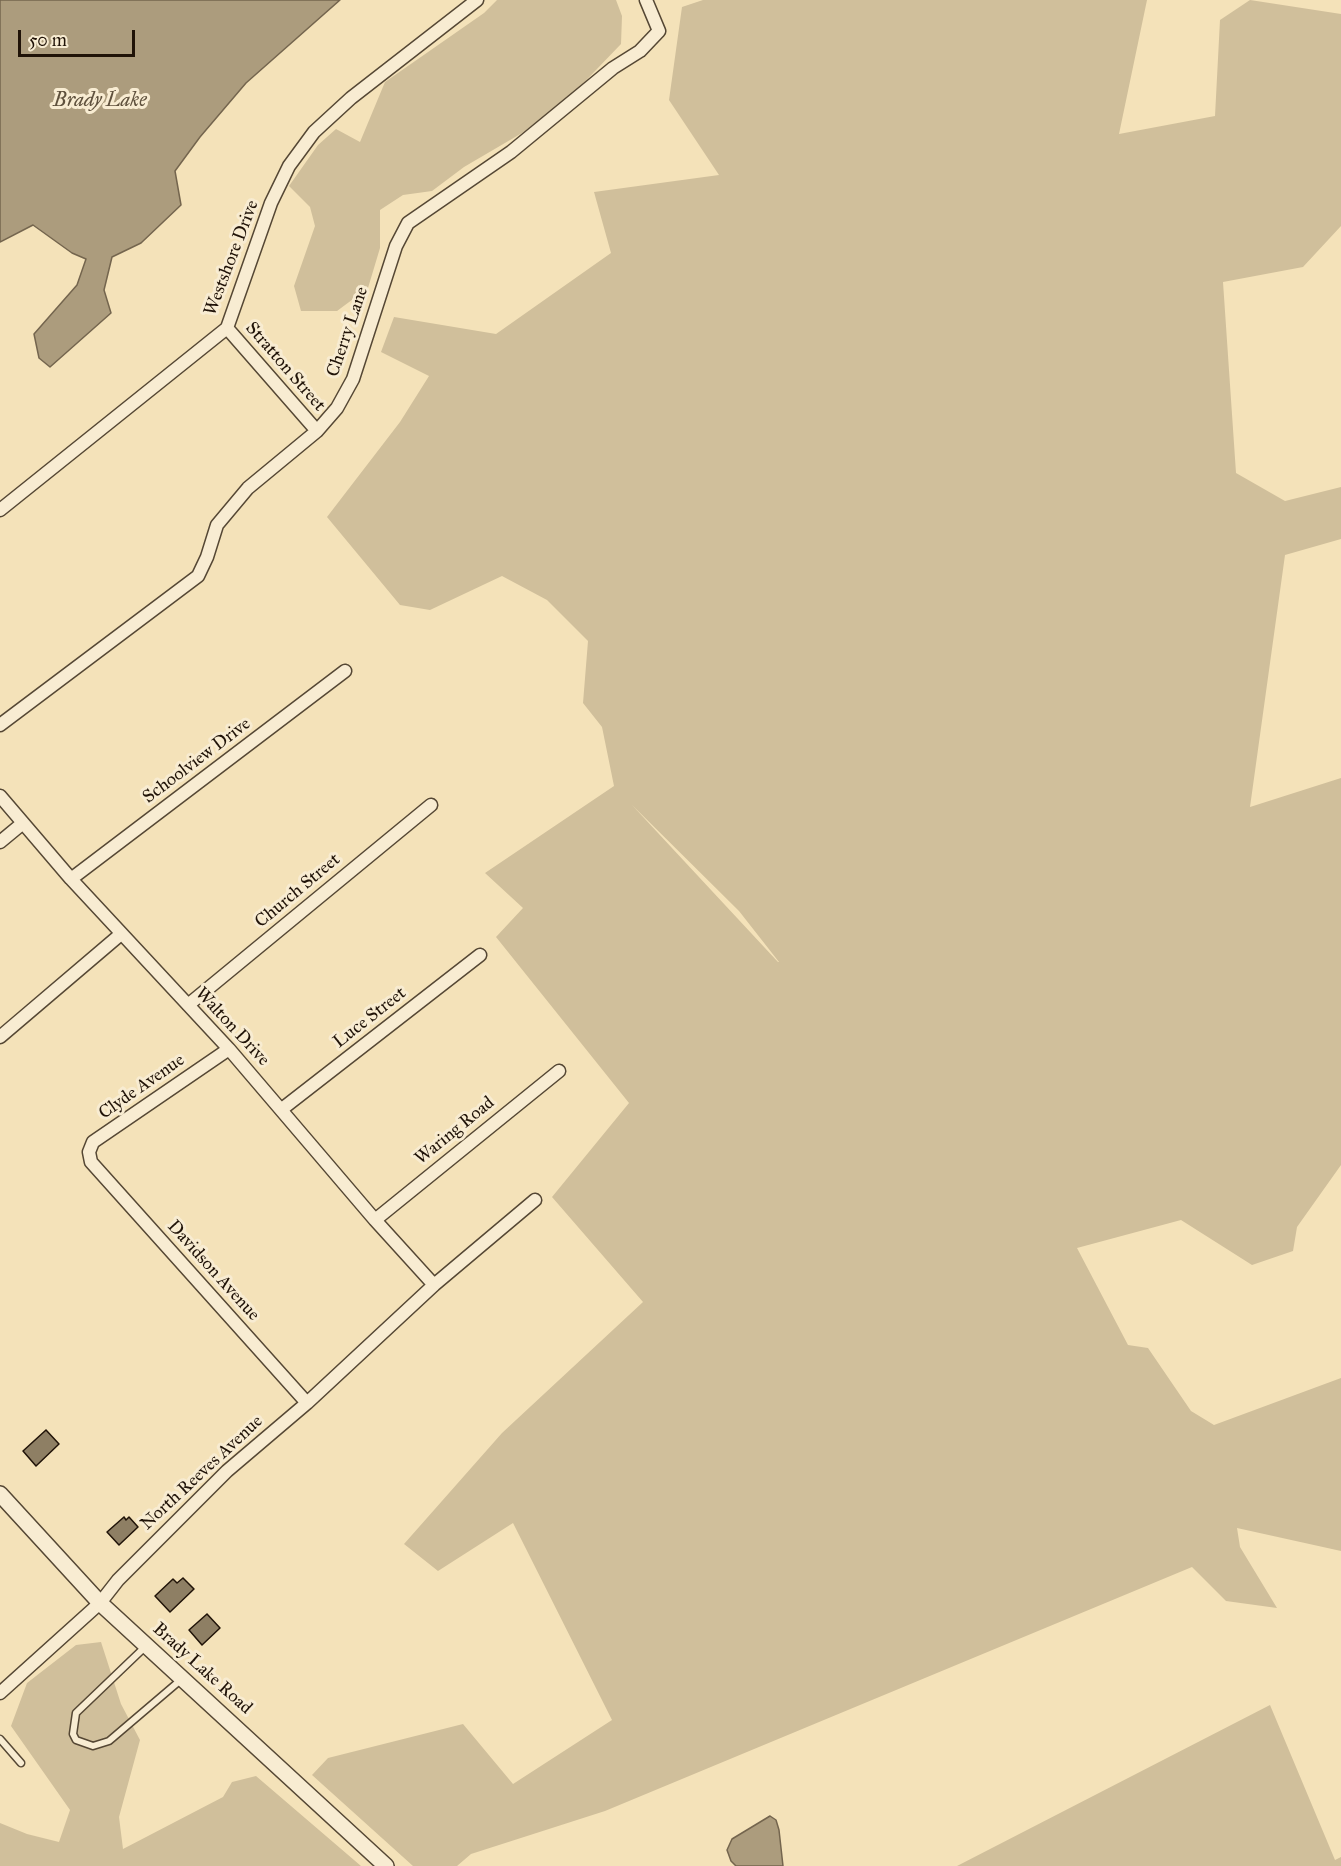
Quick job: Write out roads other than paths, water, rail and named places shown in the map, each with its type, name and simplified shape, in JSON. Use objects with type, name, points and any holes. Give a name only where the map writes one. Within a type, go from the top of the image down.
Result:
[{"type":"street","name":"Westshore Drive","points":[[0,510],[227,327],[271,203],[289,166],[314,132],[351,98],[477,0]]},
{"type":"street","name":"Cherry Lane","points":[[0,725],[198,576],[207,557],[217,525],[248,488],[317,431],[337,408],[354,379],[396,246],[408,223],[511,152],[613,68],[640,51],[659,31],[646,0]]},
{"type":"street","name":"Stratton Street","points":[[227,327],[317,431]]},
{"type":"street","name":"Schoolview Drive","points":[[71,879],[345,671]]},
{"type":"street","name":"Walton Drive","points":[[0,796],[71,879],[229,1049],[375,1220],[434,1285]]},
{"type":"street","name":"Church Street","points":[[188,1005],[431,805]]},
{"type":"street","points":[[0,842],[23,823]]},
{"type":"street","points":[[0,1037],[121,934]]},
{"type":"street","name":"Luce Street","points":[[282,1109],[480,955]]},
{"type":"street","name":"Clyde Avenue","points":[[92,1162],[89,1152],[93,1142],[229,1049]]},
{"type":"street","name":"Waring Road","points":[[375,1220],[559,1071]]},
{"type":"street","name":"Davidson Avenue","points":[[92,1162],[307,1403]]},
{"type":"street","name":"North Reeves Avenue","points":[[0,1693],[100,1603],[118,1580],[168,1528],[266,1436],[307,1403],[434,1285],[535,1200]]},
{"type":"street","name":"Brady Lake Road","points":[[0,1494],[100,1603],[386,1866]]},
{"type":"lane","points":[[147,1645],[76,1713],[73,1734],[76,1740],[93,1746],[109,1741],[183,1678]]},
{"type":"lane","points":[[0,1739],[21,1763]]},
{"type":"water","name":"Brady Lake","points":[[0,0],[340,0],[246,83],[200,137],[175,171],[181,205],[141,243],[112,257],[104,290],[111,313],[50,367],[39,358],[34,334],[77,285],[86,259],[72,253],[33,225],[0,242]]},
{"type":"water","points":[[770,1816],[776,1820],[779,1830],[783,1866],[736,1866],[731,1861],[727,1850],[732,1839]]}]
